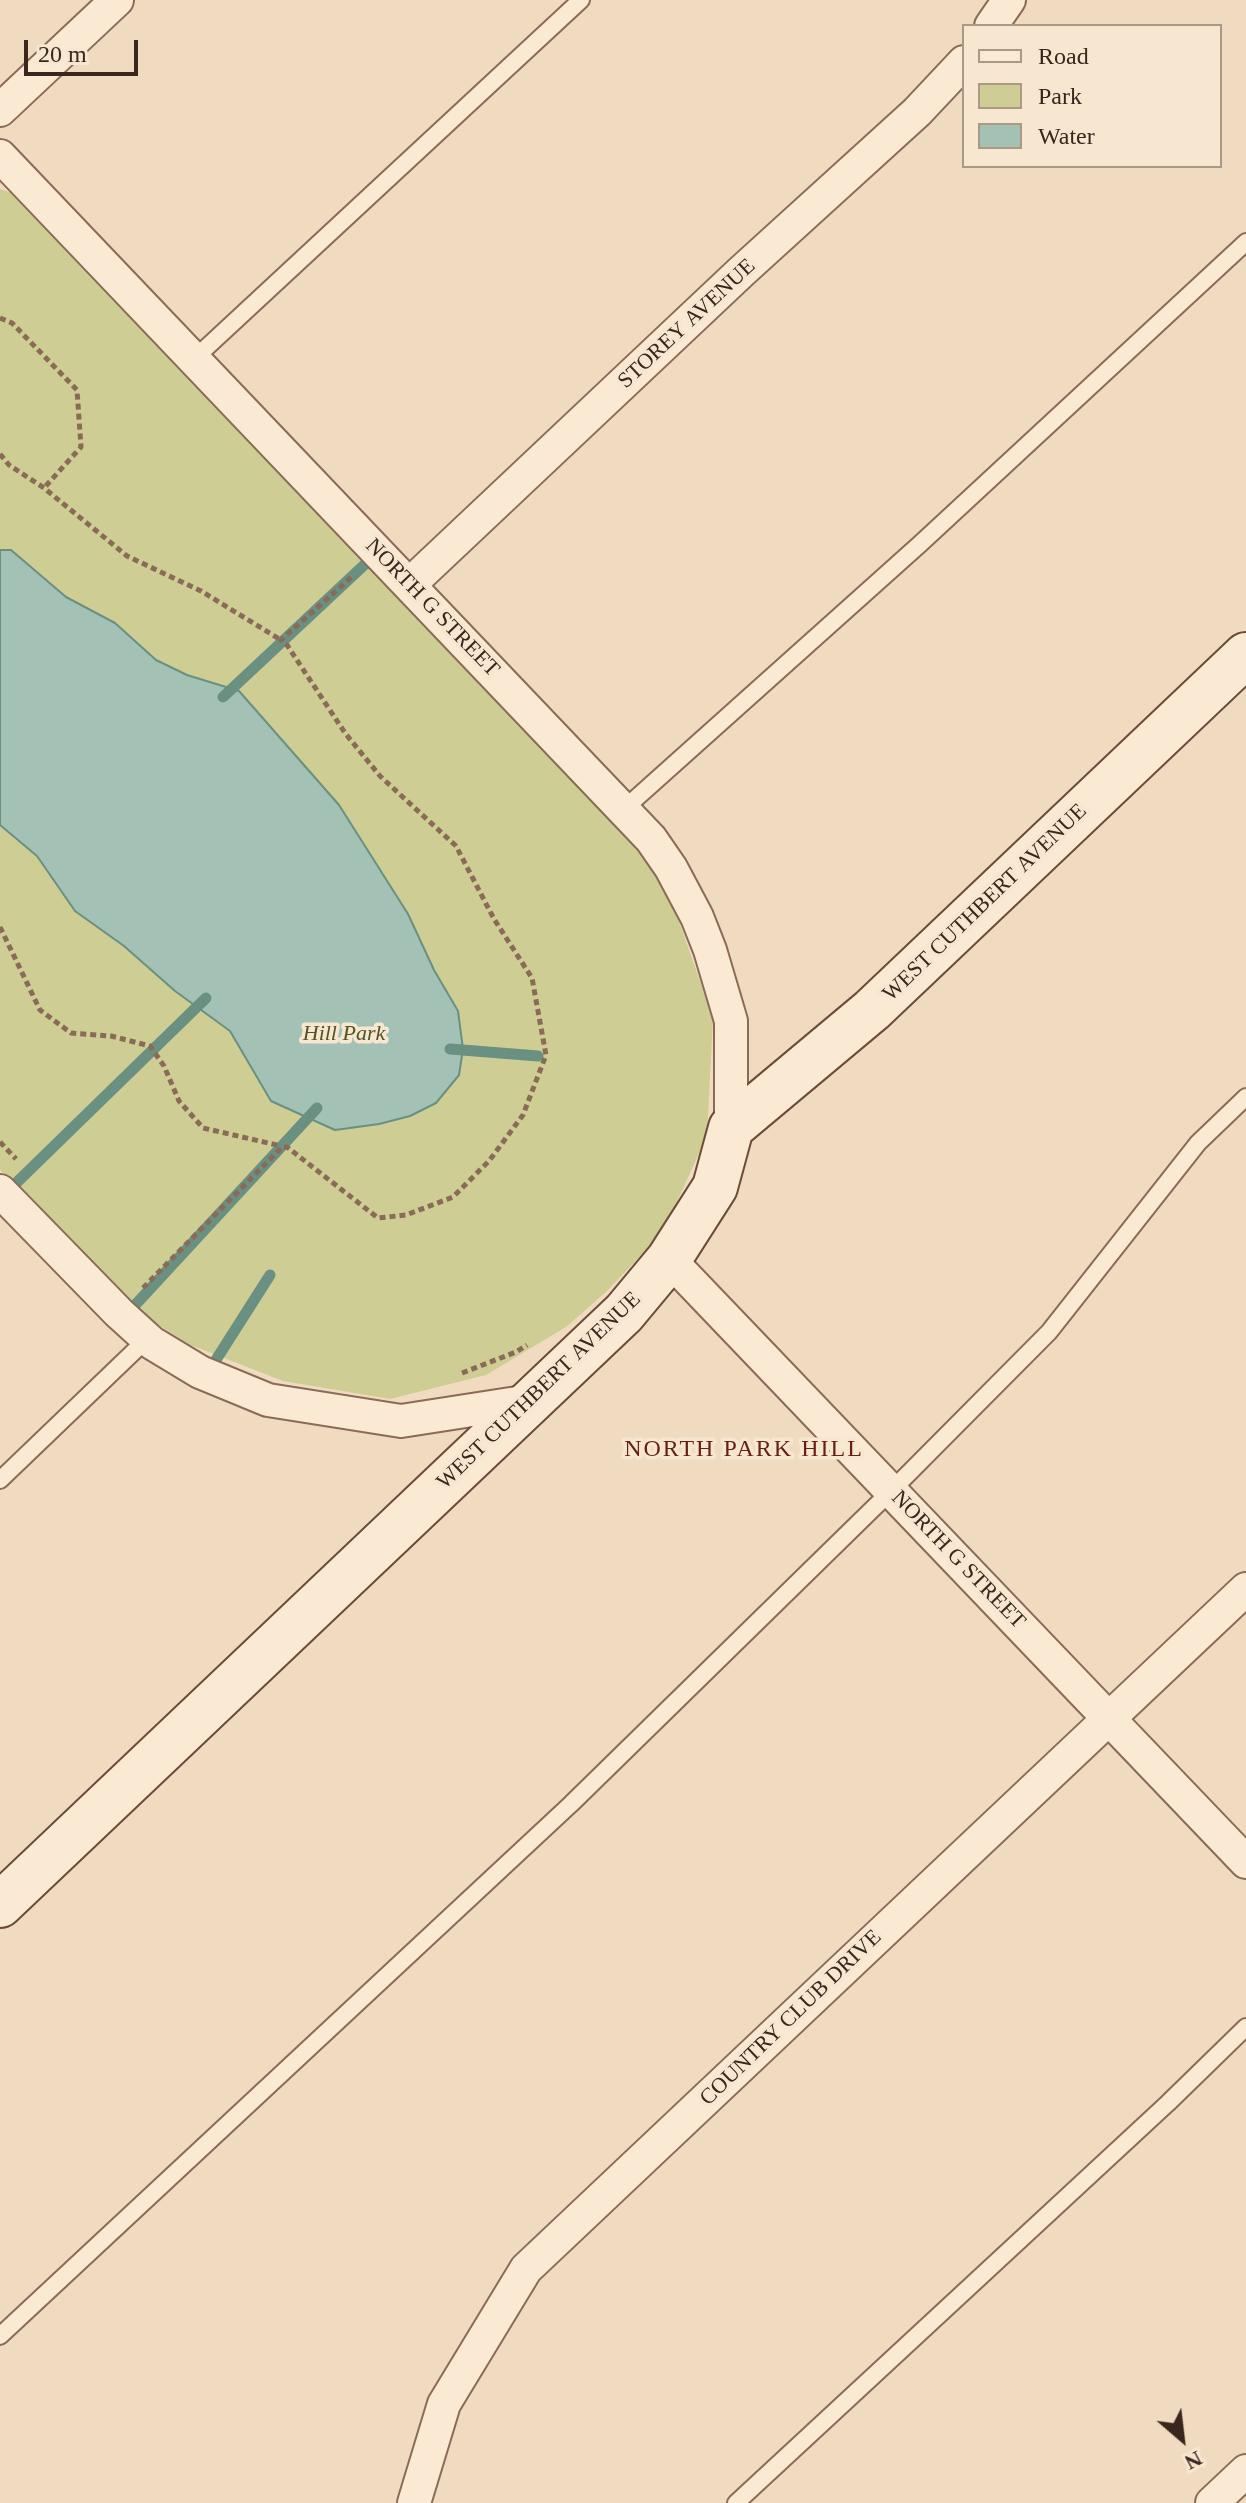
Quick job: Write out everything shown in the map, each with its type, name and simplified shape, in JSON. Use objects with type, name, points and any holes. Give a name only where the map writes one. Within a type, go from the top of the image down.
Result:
[{"type":"street","points":[[0,110],[117,0]]},
{"type":"street","points":[[992,24],[1009,0]]},
{"type":"street","name":"STOREY AVENUE","points":[[409,585],[741,272],[917,112],[962,64]]},
{"type":"street","name":"NORTH G STREET","points":[[0,156],[651,839],[671,868],[697,917],[731,1021],[731,1128]]},
{"type":"street","name":"WEST CUTHBERT AVENUE","points":[[0,1905],[624,1313],[669,1259],[715,1187],[731,1128],[872,1010],[1246,655]]},
{"type":"street","points":[[0,1191],[147,1339],[200,1372],[268,1400],[401,1421],[530,1401]]},
{"type":"street","name":"NORTH G STREET","points":[[669,1259],[1246,1862]]},
{"type":"street","name":"COUNTRY CLUB DRIVE","points":[[414,2503],[444,2404],[526,2269],[1246,1589]]},
{"type":"street","points":[[1212,2503],[1246,2471]]},
{"type":"lane","points":[[194,359],[581,0]]},
{"type":"lane","points":[[624,809],[920,544],[1246,242]]},
{"type":"lane","points":[[0,2336],[571,1804],[892,1490],[1049,1332],[1198,1143],[1246,1097]]},
{"type":"lane","points":[[0,1480],[147,1339]]},
{"type":"lane","points":[[736,2503],[1246,2027]]},
{"type":"path","points":[[0,318],[12,323],[77,390],[81,447],[44,488]]},
{"type":"path","points":[[0,454],[9,465],[44,488],[127,556],[201,591],[287,645],[345,733],[380,776],[456,846],[494,919],[532,978],[546,1055],[523,1115],[489,1161],[453,1197],[406,1215],[378,1218],[287,1147],[203,1128],[179,1101],[164,1066],[150,1046],[111,1036],[71,1033],[40,1010],[0,927]]},
{"type":"path","points":[[281,640],[378,552]]},
{"type":"path","points":[[0,1142],[25,1168]]},
{"type":"path","points":[[140,1291],[282,1147]]},
{"type":"path","points":[[132,1281],[146,1296]]},
{"type":"path","points":[[450,1376],[516,1352],[534,1341]]},
{"type":"green space","name":"Hill Park","points":[[0,189],[46,204],[664,879],[713,1018],[707,1136],[663,1232],[607,1291],[566,1327],[486,1375],[390,1399],[283,1381],[188,1344],[133,1308],[0,1170]]},
{"type":"water","points":[[0,550],[11,550],[66,597],[115,623],[156,660],[187,675],[239,691],[339,805],[408,914],[434,970],[458,1011],[463,1049],[459,1075],[436,1103],[410,1116],[335,1130],[271,1101],[230,1031],[75,911],[37,856],[0,825]]},
{"type":"waterway","points":[[223,697],[377,553]]},
{"type":"waterway","points":[[9,1190],[206,998]]},
{"type":"waterway","points":[[450,1049],[538,1056]]},
{"type":"waterway","points":[[125,1316],[317,1108]]},
{"type":"waterway","points":[[214,1363],[270,1275]]},
{"type":"district","name":"NORTH PARK HILL","points":[[744,1450]]}]
